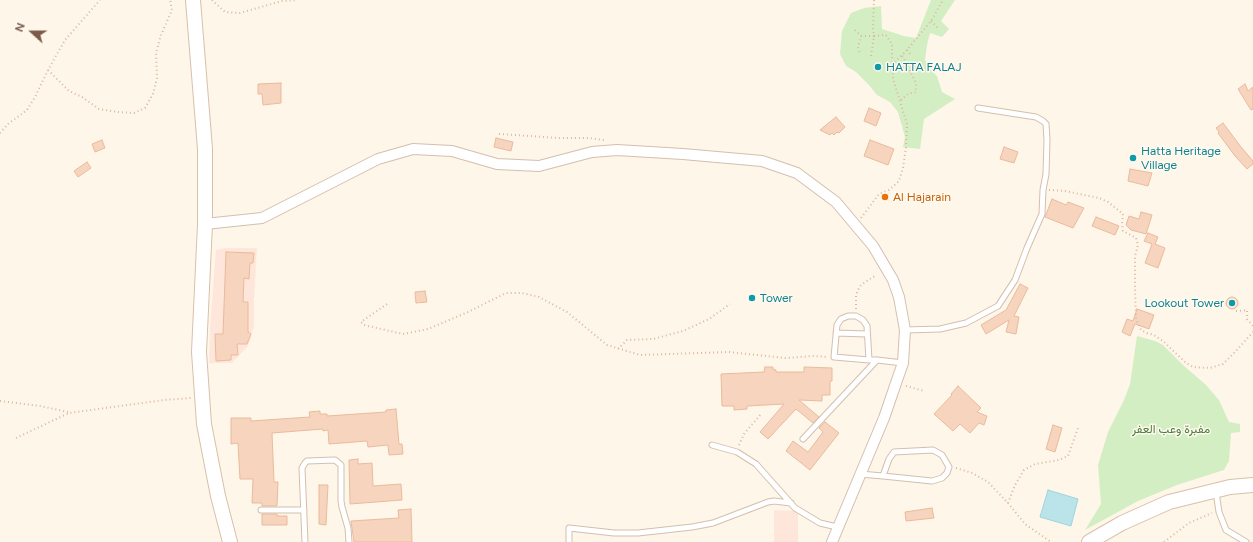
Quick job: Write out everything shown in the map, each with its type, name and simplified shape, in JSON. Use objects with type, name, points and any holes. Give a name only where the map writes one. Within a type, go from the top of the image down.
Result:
[{"type":"main road","points":[[193,0],[205,149],[205,224],[199,352],[202,398],[204,424],[218,496],[230,542]]},
{"type":"main road","points":[[1089,542],[1122,523],[1169,502],[1230,487],[1253,485]]},
{"type":"street","points":[[205,224],[262,218],[378,159],[413,149],[452,151],[497,164],[538,166],[592,152],[618,150],[683,154],[762,161],[797,173],[836,202],[873,246],[892,280],[899,297],[905,330],[903,363],[884,418],[832,542]]},
{"type":"lane","points":[[905,330],[940,329],[966,322],[998,306],[1016,280],[1027,248],[1042,214],[1043,190],[1046,174],[1046,124],[1043,120],[1036,117],[978,108]]},
{"type":"lane","points":[[869,360],[866,326],[863,320],[856,316],[848,316],[841,319],[837,325],[834,357],[903,363]]},
{"type":"lane","points":[[836,333],[867,334]]},
{"type":"lane","points":[[803,438],[876,360]]},
{"type":"lane","points":[[712,445],[737,452],[756,464],[795,508],[820,523],[837,527]]},
{"type":"lane","points":[[860,474],[932,481],[942,478],[947,473],[949,467],[942,454],[933,450],[894,452],[889,459],[883,476]]},
{"type":"lane","points":[[305,542],[303,465],[307,461],[335,460],[341,465],[342,507],[348,528],[349,542]]},
{"type":"lane","points":[[1215,491],[1219,512],[1226,530],[1246,542]]},
{"type":"lane","points":[[570,542],[569,528],[614,533],[638,533],[703,526],[768,502],[774,501],[791,503]]},
{"type":"lane","points":[[261,510],[304,510]]},
{"type":"path","points":[[0,132],[27,110],[65,40],[100,0]]},
{"type":"path","points":[[48,70],[69,92],[82,97],[99,109],[134,113],[145,108],[153,94],[157,78],[156,53],[161,35],[172,10],[170,0]]},
{"type":"path","points":[[212,0],[225,12],[240,14],[282,1],[297,0]]},
{"type":"path","points":[[871,56],[874,36],[874,0]]},
{"type":"path","points":[[892,65],[907,50],[931,21],[943,0]]},
{"type":"path","points":[[931,21],[938,28]]},
{"type":"path","points":[[855,30],[862,36],[886,35],[892,44],[893,79],[908,124],[903,168],[899,181],[889,190],[879,194],[855,225]]},
{"type":"path","points":[[860,54],[858,47],[862,36]]},
{"type":"path","points":[[907,50],[911,55]]},
{"type":"path","points":[[900,100],[908,94],[916,92],[916,83],[902,55]]},
{"type":"path","points":[[499,134],[589,138],[610,141]]},
{"type":"path","points":[[1043,190],[1065,191],[1099,198],[1108,202],[1123,214],[1123,231],[1136,238],[1138,245],[1135,256],[1134,288],[1136,319],[1141,330],[1154,335],[1163,341],[1186,363],[1193,367],[1210,368],[1222,364],[1253,332]]},
{"type":"path","points":[[856,316],[856,295],[858,290],[876,275]]},
{"type":"path","points":[[387,304],[361,322],[364,325],[403,334],[428,329],[468,312],[506,293],[522,293],[539,297],[567,312],[606,345],[640,355],[730,352],[785,358],[814,356],[834,357]]},
{"type":"path","points":[[618,349],[627,340],[653,339],[684,331],[709,319],[730,304]]},
{"type":"path","points":[[1236,311],[1247,310],[1247,319],[1253,326]]},
{"type":"path","points":[[896,383],[924,391]]},
{"type":"path","points":[[16,438],[69,413],[164,400],[202,398]]},
{"type":"path","points":[[0,401],[40,406],[69,413]]},
{"type":"path","points":[[737,452],[744,434],[761,414]]},
{"type":"path","points":[[1008,503],[1015,485],[1024,470],[1035,464],[1059,460],[1068,456],[1078,428]]},
{"type":"path","points":[[949,467],[972,473],[988,482],[1025,524],[1051,542]]},
{"type":"path","points":[[1164,542],[1189,523],[1208,514],[1219,512]]},
{"type":"shaded area","points":[[225,248],[257,248],[254,326],[248,346],[232,363],[209,363],[216,250]]},
{"type":"shaded area","points":[[774,510],[798,511],[798,542],[774,542]]},
{"type":"green space","points":[[931,0],[955,0],[941,21],[949,29],[942,37],[930,33],[925,60],[937,76],[942,92],[955,99],[924,119],[920,149],[903,147],[905,137],[898,112],[890,102],[877,95],[856,72],[846,66],[840,54],[842,31],[851,13],[864,8],[881,6],[882,29],[916,38]]},
{"type":"green space","name":"مفبرة وعب العفر","points":[[1137,336],[1163,345],[1206,385],[1219,400],[1229,422],[1240,424],[1240,432],[1231,433],[1229,461],[1224,470],[1177,485],[1138,501],[1085,530],[1101,504],[1098,465],[1108,432],[1124,400],[1130,384]]},
{"type":"water","points":[[1048,490],[1078,499],[1071,526],[1040,517]]},
{"type":"building","points":[[281,83],[281,103],[263,105],[262,94],[258,94],[258,84]]},
{"type":"building","points":[[1245,84],[1248,91],[1253,87],[1253,109],[1251,110],[1238,89]]},
{"type":"building","points":[[869,108],[881,113],[876,126],[864,121]]},
{"type":"building","points":[[836,117],[845,127],[839,133],[837,132],[834,135],[832,133],[830,135],[820,130]]},
{"type":"building","points":[[1223,123],[1253,161],[1253,164],[1247,169],[1218,133],[1219,132],[1216,128]]},
{"type":"building","points":[[496,138],[513,142],[511,151],[494,147]]},
{"type":"building","points":[[102,140],[105,148],[95,152],[92,144]]},
{"type":"building","points":[[870,140],[894,149],[888,165],[864,156]]},
{"type":"building","points":[[1004,147],[1018,152],[1014,163],[1000,159]]},
{"type":"building","points":[[87,162],[91,168],[78,177],[74,171]]},
{"type":"building","points":[[1130,169],[1152,173],[1148,186],[1128,181]]},
{"type":"building","points":[[1052,199],[1066,205],[1068,202],[1084,208],[1073,228],[1045,217]]},
{"type":"building","points":[[1141,212],[1152,215],[1146,234],[1131,230],[1126,225],[1129,216],[1139,219]]},
{"type":"building","points":[[1096,217],[1119,226],[1115,235],[1092,226]]},
{"type":"building","points":[[1148,233],[1158,237],[1155,244],[1165,248],[1158,268],[1145,263],[1152,244],[1144,241]]},
{"type":"building","points":[[226,252],[254,253],[253,263],[250,263],[249,279],[244,278],[243,302],[248,302],[248,332],[251,334],[247,344],[237,344],[238,355],[231,355],[231,360],[216,361],[215,334],[223,334]]},
{"type":"building","points":[[1020,284],[1028,288],[1014,316],[1019,317],[1016,334],[1006,332],[1009,320],[986,334],[981,325],[1006,310]]},
{"type":"building","points":[[425,291],[427,302],[416,303],[415,292]]},
{"type":"building","name":"Lookout Tower","points":[[1232,297],[1236,299],[1238,303],[1236,307],[1232,309],[1228,307],[1226,303],[1228,299]]},
{"type":"building","points":[[1137,309],[1154,315],[1149,329],[1135,324],[1130,336],[1122,332],[1127,319],[1133,321]]},
{"type":"building","points":[[765,367],[773,367],[776,372],[804,372],[804,367],[832,368],[830,395],[822,395],[822,401],[799,400],[819,417],[813,423],[796,409],[768,439],[760,432],[784,404],[747,406],[747,409],[734,410],[734,406],[722,406],[721,374],[764,372]]},
{"type":"building","points":[[958,386],[981,408],[977,412],[987,416],[984,425],[979,423],[970,433],[960,424],[953,431],[934,414],[952,395],[951,394]]},
{"type":"building","points":[[396,409],[399,444],[402,444],[403,454],[389,455],[388,445],[368,447],[367,441],[329,444],[328,430],[323,431],[323,429],[272,433],[274,482],[278,482],[277,506],[262,506],[262,503],[252,503],[253,479],[240,479],[238,443],[231,444],[231,418],[251,418],[251,421],[310,417],[309,412],[320,411],[320,414],[327,414],[327,416],[386,412],[386,410]]},
{"type":"building","points":[[825,422],[839,433],[810,470],[786,451],[793,441],[808,452],[823,432],[819,428]]},
{"type":"building","points":[[1053,425],[1062,428],[1055,452],[1046,449]]},
{"type":"building","points":[[358,459],[358,464],[372,463],[373,486],[401,484],[402,500],[350,504],[349,460]]},
{"type":"building","points":[[319,485],[328,485],[326,525],[319,524]]},
{"type":"building","points":[[932,508],[934,518],[906,521],[905,512]]},
{"type":"building","points":[[411,509],[412,542],[354,542],[351,521],[399,518],[398,510]]},
{"type":"building","points":[[262,514],[287,516],[287,525],[262,525]]},
{"type":"place","name":"HATTA FALAJ","points":[[878,67]]},
{"type":"place","name":"Hatta Heritage Village","points":[[1133,158]]},
{"type":"place","name":"Al Hajarain","points":[[885,197]]},
{"type":"place","name":"Tower","points":[[752,298]]},
{"type":"place","name":"Lookout Tower","points":[[1232,303]]}]
